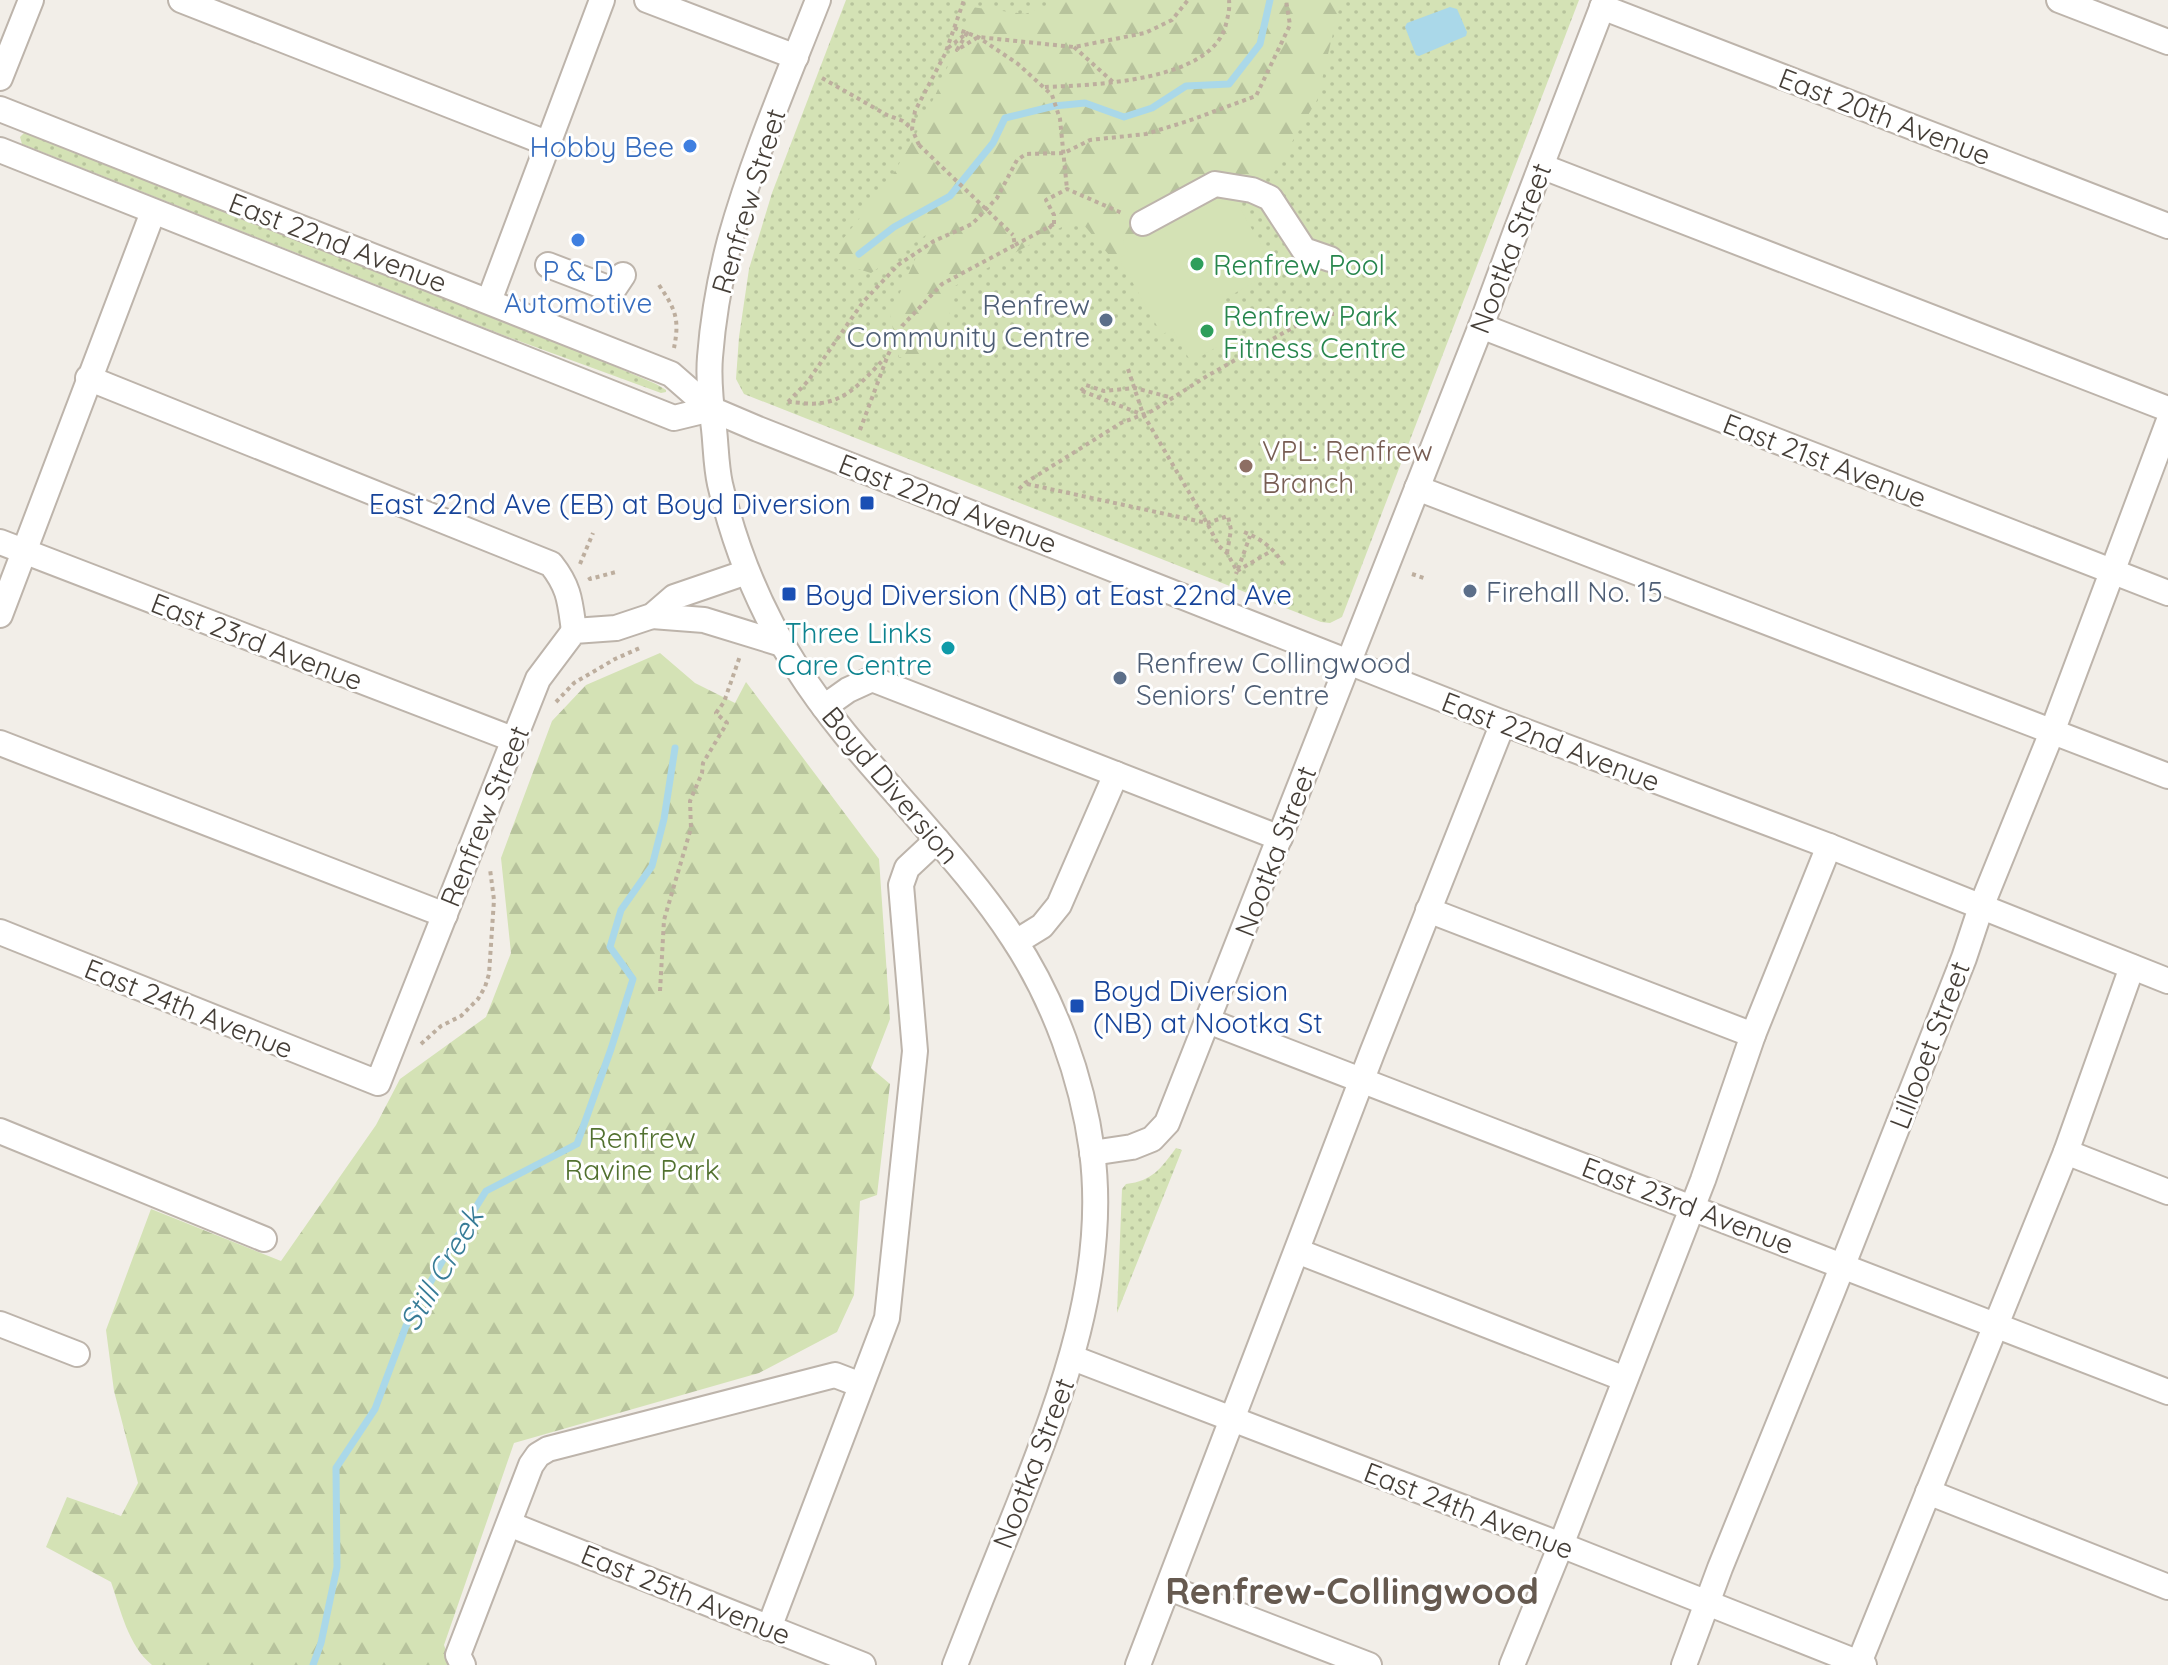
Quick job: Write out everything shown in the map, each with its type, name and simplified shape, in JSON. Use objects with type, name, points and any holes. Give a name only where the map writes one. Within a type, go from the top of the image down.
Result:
[{"type":"street","points":[[0,78],[31,0]]},
{"type":"street","points":[[181,0],[549,144]]},
{"type":"street","points":[[489,301],[602,0]]},
{"type":"street","points":[[647,0],[796,57]]},
{"type":"street","name":"Renfrew Street","points":[[711,409],[709,360],[719,288],[730,240],[785,82],[818,0]]},
{"type":"street","points":[[2059,0],[2168,42]]},
{"type":"street","name":"Nootka Street","points":[[955,1665],[1054,1415],[1073,1358],[1087,1295],[1095,1227],[1092,1153],[1132,1147],[1152,1139],[1167,1123],[1481,326],[1604,4]]},
{"type":"street","name":"East 20th Avenue","points":[[1604,4],[2168,226]]},
{"type":"street","name":"East 22nd Avenue","points":[[0,109],[671,374],[711,409],[1503,723],[1829,846],[2168,981]]},
{"type":"street","name":"East 22nd Avenue","points":[[0,150],[674,418],[711,409]]},
{"type":"street","points":[[1541,166],[2168,409]]},
{"type":"street","points":[[1143,223],[1215,184],[1252,190],[1270,198],[1304,250],[1330,259]]},
{"type":"street","points":[[0,615],[153,212]]},
{"type":"street","points":[[548,265],[613,290],[623,275]]},
{"type":"street","name":"East 21st Avenue","points":[[1481,326],[2168,593]]},
{"type":"street","points":[[88,378],[551,564],[569,593],[574,631],[616,628],[652,616],[674,597],[747,572]]},
{"type":"street","name":"Boyd Diversion","points":[[711,409],[719,481],[747,572],[762,607],[782,644],[824,707],[937,840],[1016,942],[1060,1031],[1084,1111],[1092,1153]]},
{"type":"street","name":"Lillooet Street","points":[[1684,1665],[2052,732],[2168,423]]},
{"type":"street","points":[[1417,488],[2168,776]]},
{"type":"street","name":"East 23rd Avenue","points":[[0,542],[515,740]]},
{"type":"street","points":[[652,616],[704,620],[782,644]]},
{"type":"street","name":"Renfrew Street","points":[[378,1083],[538,679],[574,631]]},
{"type":"street","points":[[824,707],[848,690],[872,679],[1280,838]]},
{"type":"street","points":[[1138,1665],[1503,723]]},
{"type":"street","points":[[0,743],[445,915]]},
{"type":"street","points":[[1016,942],[1042,926],[1059,905],[1116,774]]},
{"type":"street","points":[[769,1628],[887,1318],[915,1051],[901,885],[907,868],[937,840]]},
{"type":"street","points":[[1512,1665],[1693,1206],[1753,1035],[1829,846]]},
{"type":"street","points":[[1428,910],[1753,1035]]},
{"type":"street","name":"East 24th Avenue","points":[[0,932],[378,1083]]},
{"type":"street","points":[[1861,1664],[2066,1152],[2132,967]]},
{"type":"street","name":"East 23rd Avenue","points":[[1208,1021],[2168,1392]]},
{"type":"street","points":[[0,1131],[264,1239]]},
{"type":"street","points":[[2066,1152],[2168,1192]]},
{"type":"street","points":[[1297,1251],[1625,1379]]},
{"type":"street","points":[[0,1324],[77,1354]]},
{"type":"street","name":"East 24th Avenue","points":[[1073,1358],[1708,1602],[1861,1664]]},
{"type":"street","points":[[463,1665],[458,1655],[531,1465],[538,1455],[548,1449],[835,1375],[861,1385]]},
{"type":"street","points":[[1928,1492],[2168,1587]]},
{"type":"street","name":"East 25th Avenue","points":[[509,1524],[863,1665]]},
{"type":"street","points":[[1169,1588],[1369,1665]]},
{"type":"path","points":[[912,129],[915,111],[948,48],[964,0]]},
{"type":"path","points":[[954,28],[978,37],[1074,47],[1145,33],[1172,20],[1188,0]]},
{"type":"path","points":[[1045,87],[1151,77],[1199,58],[1224,36],[1229,0]]},
{"type":"path","points":[[888,355],[854,390],[837,399],[821,403],[788,402],[808,381],[863,302],[898,265],[934,241],[972,224],[997,198],[1017,160],[1026,154],[1064,153],[1090,140],[1146,134],[1256,96],[1290,25],[1286,0]]},
{"type":"path","points":[[967,33],[957,50],[978,37]]},
{"type":"path","points":[[948,48],[967,33]]},
{"type":"path","points":[[978,37],[1018,64],[1052,95],[1060,119],[1067,189]]},
{"type":"path","points":[[1074,47],[1113,82]]},
{"type":"path","points":[[822,78],[903,121],[912,129],[919,145],[1013,235],[1015,245]]},
{"type":"path","points":[[1067,189],[1143,223]]},
{"type":"path","points":[[1054,224],[1054,215],[1046,200],[1067,189]]},
{"type":"path","points":[[1049,228],[1054,224]]},
{"type":"path","points":[[860,430],[902,326],[942,284],[1054,224]]},
{"type":"path","points":[[659,285],[675,310],[674,348]]},
{"type":"path","points":[[1019,489],[1121,423],[1173,398],[1317,314],[1334,314]]},
{"type":"path","points":[[1128,369],[1143,414],[1237,573]]},
{"type":"path","points":[[1143,414],[1081,391],[1086,385],[1104,391],[1135,388],[1173,398]]},
{"type":"path","points":[[1025,483],[1207,523],[1228,516],[1231,530],[1227,553]]},
{"type":"path","points":[[1244,532],[1273,550],[1283,564]]},
{"type":"path","points":[[593,533],[579,566],[590,579],[616,572]]},
{"type":"path","points":[[1237,573],[1250,535]]},
{"type":"path","points":[[1237,573],[1273,550]]},
{"type":"path","points":[[1412,574],[1427,579]]},
{"type":"path","points":[[555,703],[574,683],[649,644]]},
{"type":"path","points":[[660,991],[664,920],[691,828],[690,801],[703,763],[727,723],[716,713],[724,702],[741,652]]},
{"type":"path","points":[[392,1052],[414,1050],[441,1026],[461,1016],[485,987],[489,974],[494,900],[491,863]]},
{"type":"green space","points":[[846,0],[1579,0],[1342,617],[1330,623],[1321,622],[744,394],[736,379],[749,269],[772,193]]},
{"type":"green space","points":[[1061,0],[1341,0],[1317,100],[1273,174],[1169,201],[1114,261],[1078,218],[955,286],[939,361],[899,357],[890,315],[926,235],[871,273],[842,264],[837,247],[905,154],[955,50],[971,7],[1025,14]]},
{"type":"green space","points":[[25,132],[546,337],[656,384],[666,392],[661,393],[508,337],[22,144],[20,137]]},
{"type":"green space","name":"Renfrew Pool","points":[[1209,192],[1216,203],[1232,194],[1275,270],[1223,300],[1241,333],[1191,362],[1172,329],[1162,335],[1119,258],[1129,253],[1122,241]]},
{"type":"green space","name":"Renfrew Ravine Park","points":[[660,653],[695,683],[735,703],[746,682],[879,859],[890,1019],[871,1068],[890,1084],[877,1195],[860,1201],[854,1295],[837,1332],[759,1373],[514,1443],[444,1645],[451,1665],[152,1665],[131,1638],[111,1582],[46,1547],[67,1497],[121,1516],[138,1483],[114,1391],[106,1330],[151,1209],[281,1261],[376,1125],[400,1079],[486,1017],[511,953],[501,858],[552,721],[586,685]]},
{"type":"green space","points":[[1176,1148],[1182,1150],[1117,1313],[1122,1189],[1126,1184],[1143,1180],[1156,1172]]},
{"type":"water","points":[[1450,7],[1457,9],[1466,36],[1416,55],[1405,27],[1407,23]]},
{"type":"waterway","name":"Still Creek","points":[[859,254],[894,227],[950,196],[993,143],[1005,118],[1054,106],[1085,103],[1124,117],[1152,108],[1186,86],[1229,84],[1260,44],[1270,0]]},
{"type":"waterway","name":"Still Creek","points":[[313,1665],[321,1643],[337,1567],[336,1468],[375,1409],[406,1326],[486,1191],[577,1144],[633,979],[610,947],[621,910],[652,866],[664,819],[675,748]]},
{"type":"place","name":"Hobby Bee","points":[[690,146]]},
{"type":"place","name":"P & D Automotive","points":[[578,240]]},
{"type":"place","name":"Renfrew Pool","points":[[1197,264]]},
{"type":"place","name":"Renfrew Community Centre","points":[[1106,320]]},
{"type":"place","name":"Renfrew Park Fitness Centre","points":[[1207,331]]},
{"type":"place","name":"VPL: Renfrew Branch","points":[[1246,466]]},
{"type":"place","name":"East 22nd Ave (EB) at Boyd Diversion","points":[[867,503]]},
{"type":"place","name":"Firehall No. 15","points":[[1470,591]]},
{"type":"place","name":"Boyd Diversion (NB) at East 22nd Ave","points":[[789,594]]},
{"type":"place","name":"Three Links Care Centre","points":[[948,648]]},
{"type":"place","name":"Renfrew Collingwood Seniors' Centre","points":[[1120,678]]},
{"type":"place","name":"Boyd Diversion (NB) at Nootka St","points":[[1077,1006]]},
{"type":"district","name":"Renfrew-Collingwood","points":[[1352,1590]]}]
